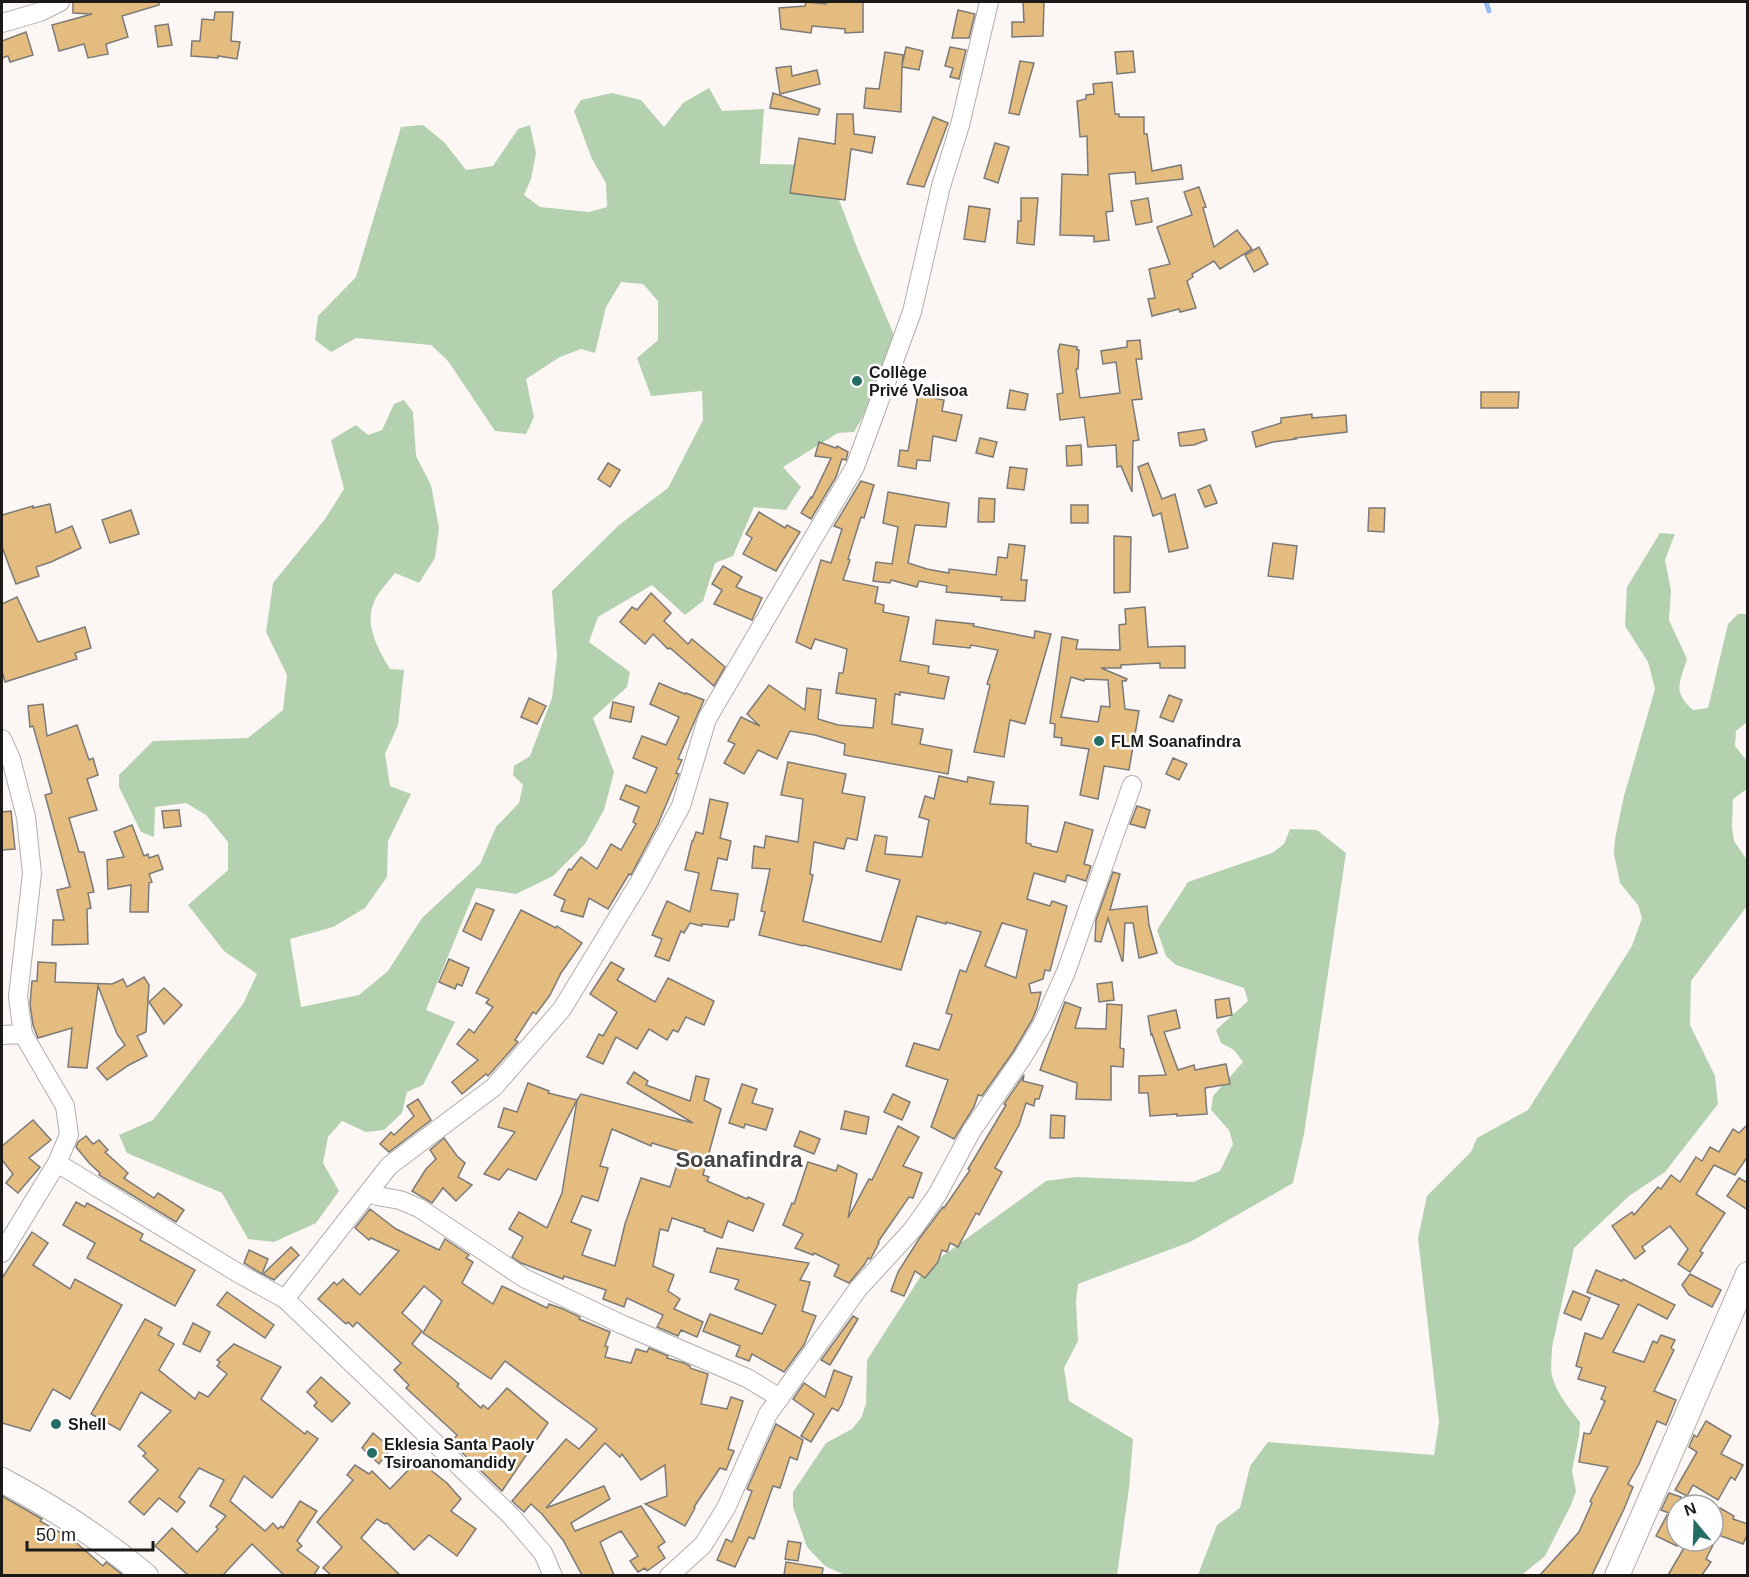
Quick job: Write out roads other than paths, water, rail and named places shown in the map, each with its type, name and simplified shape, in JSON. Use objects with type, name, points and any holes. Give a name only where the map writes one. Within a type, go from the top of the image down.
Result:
[{"type":"street","points":[[2,23],[40,12],[60,2]]},
{"type":"street","points":[[285,1299],[389,1166],[494,1087],[562,1009],[656,853],[681,806],[708,719],[855,467],[912,312],[941,186],[960,125],[989,2]]},
{"type":"street","points":[[2,739],[26,817],[32,873],[18,997],[23,1034],[66,1106],[69,1135],[57,1163],[2,1253]]},
{"type":"street","points":[[669,1575],[703,1545],[726,1508],[768,1414],[858,1289],[913,1229],[937,1195],[972,1130],[1042,1025],[1066,972],[1132,785]]},
{"type":"street","points":[[2,1035],[23,1034]]},
{"type":"street","points":[[57,1163],[285,1299],[511,1516],[543,1553],[553,1575]]},
{"type":"street","points":[[377,1196],[400,1200],[419,1208],[524,1278],[621,1324],[747,1378],[780,1398]]},
{"type":"street","points":[[1617,1575],[1748,1274]]},
{"type":"street","points":[[2,1480],[113,1548],[146,1575]]},
{"type":"waterway","points":[[1486,2],[1489,11]]},
{"type":"place","name":"Collège Privé Valisoa","points":[[857,381]]},
{"type":"place","name":"FLM Soanafindra","points":[[1099,741]]},
{"type":"place","name":"Shell","points":[[56,1424]]},
{"type":"place","name":"Eklesia Santa Paoly Tsiroanomandidy","points":[[372,1453]]},
{"type":"district","name":"Soanafindra","points":[[739,1159]]}]
